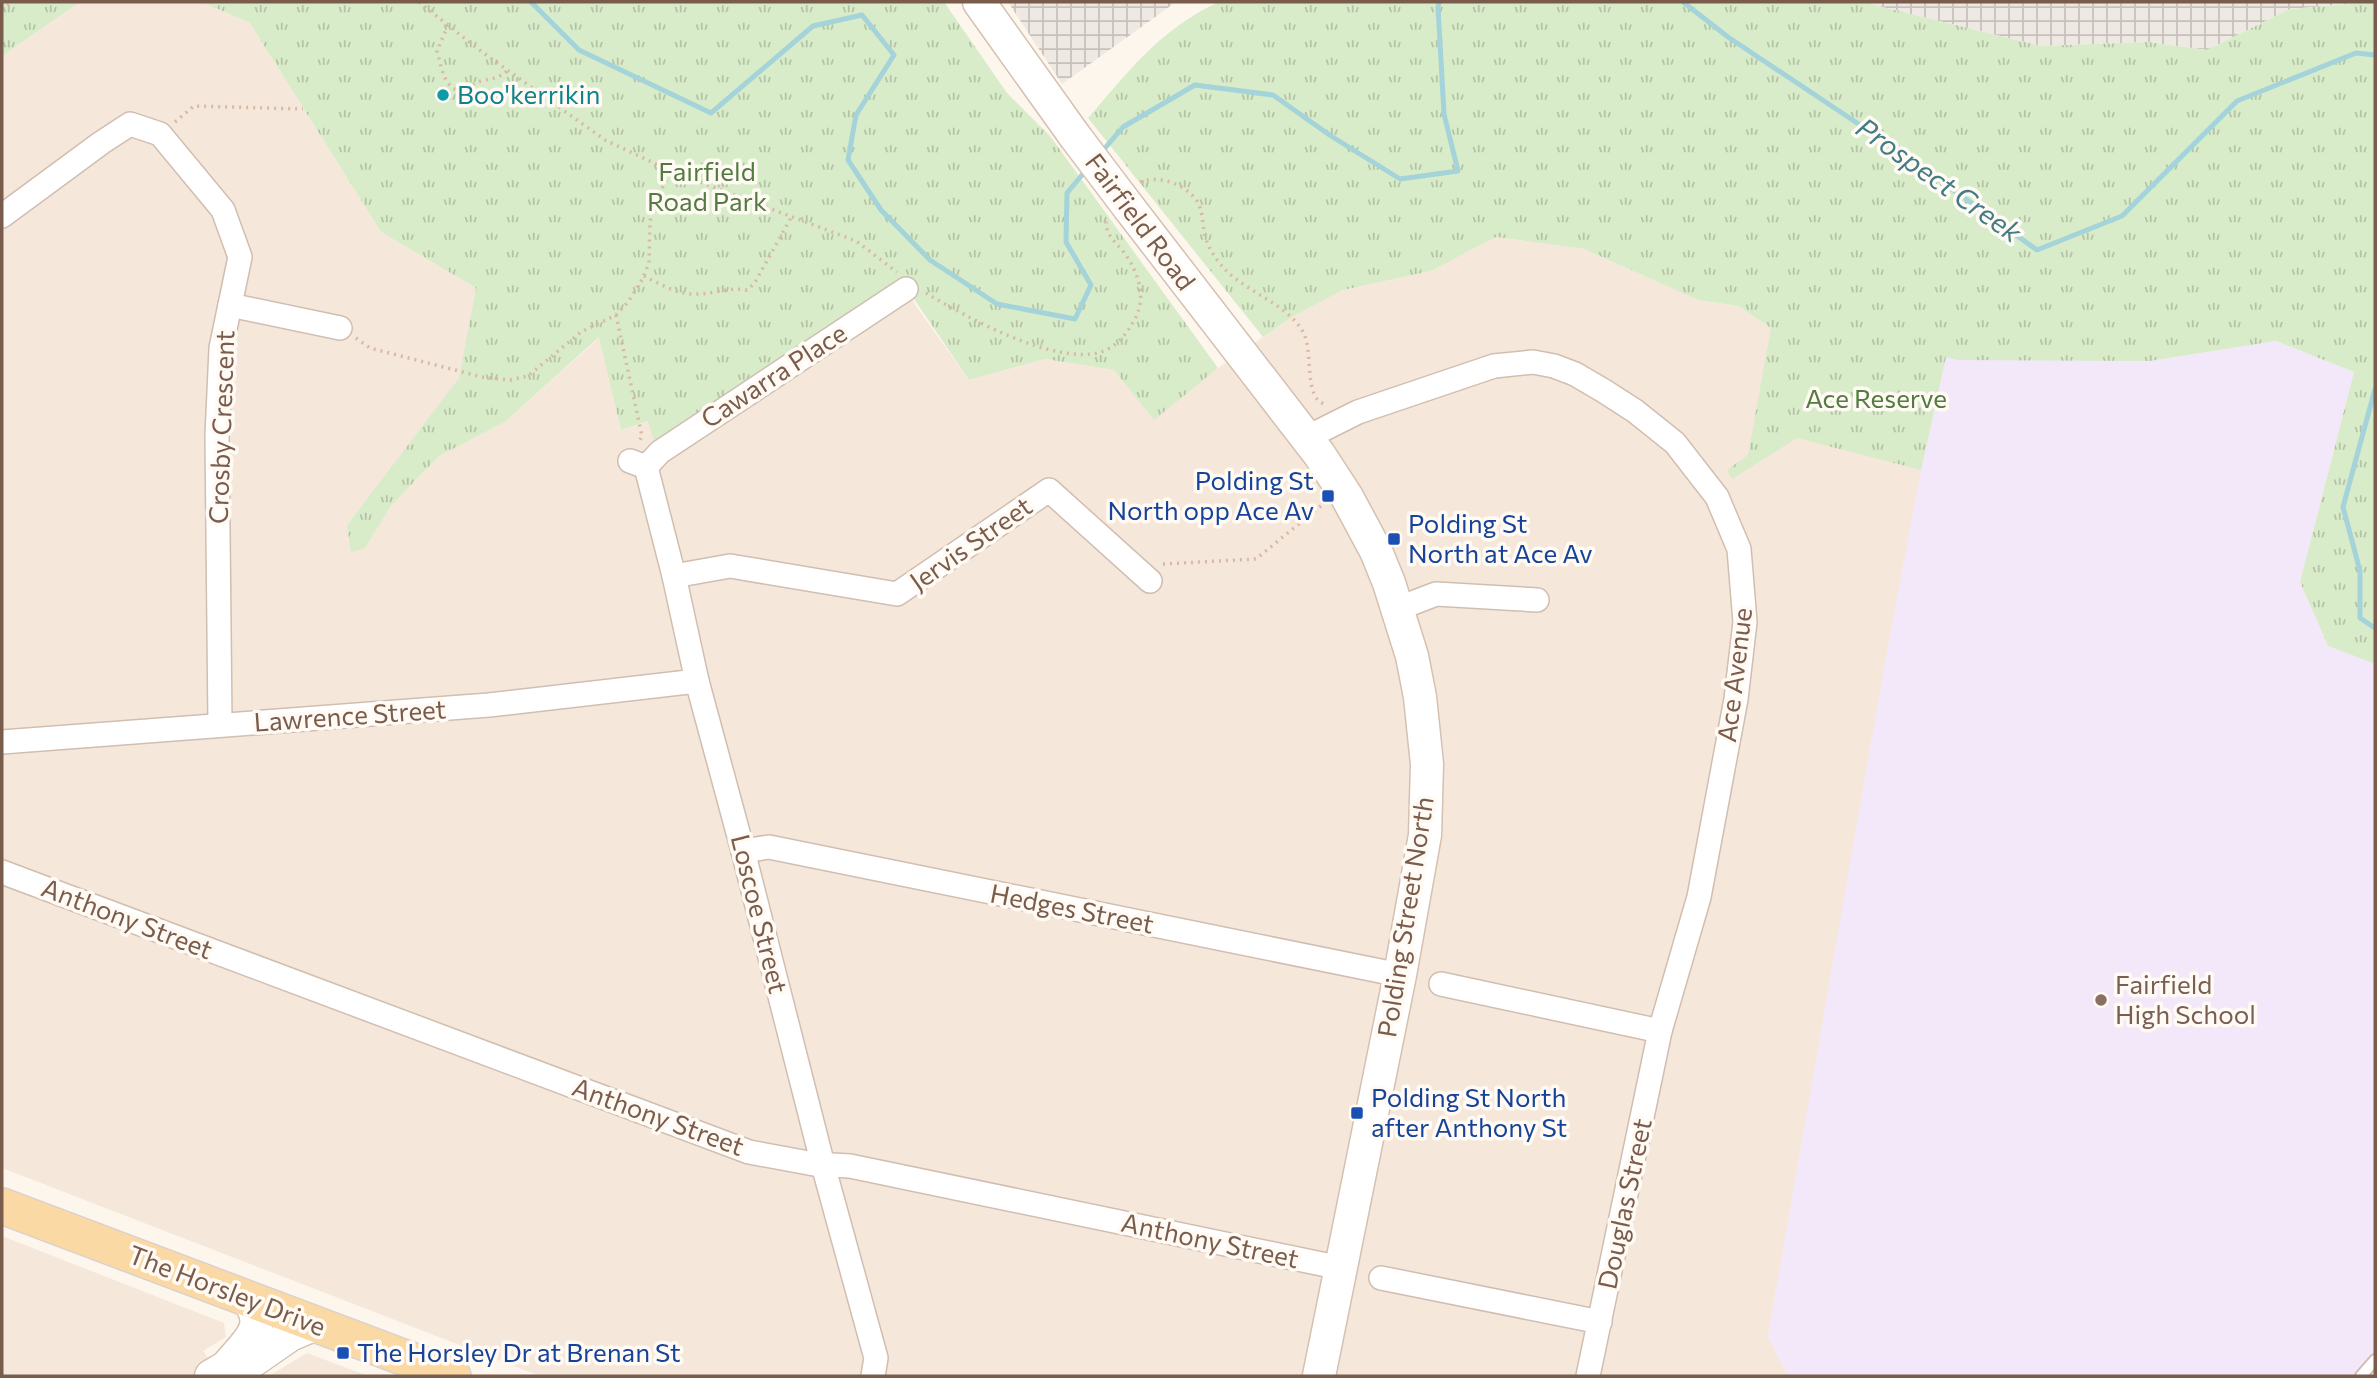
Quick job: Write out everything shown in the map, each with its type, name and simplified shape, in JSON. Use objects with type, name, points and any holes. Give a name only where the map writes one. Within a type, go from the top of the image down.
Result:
[{"type":"main road","name":"Fairfield Road","points":[[979,2],[1074,135],[1127,200],[1306,438]]},
{"type":"main road","name":"Polding Street North","points":[[1306,438],[1347,497],[1376,551],[1412,656],[1418,683],[1427,764],[1425,835],[1400,975],[1319,1376]]},
{"type":"main road","name":"The Horsley Drive","points":[[2,1206],[453,1376]]},
{"type":"main road","points":[[219,1371],[254,1334],[256,1313],[246,1298]]},
{"type":"main road","points":[[219,1371],[254,1360],[290,1335],[316,1324]]},
{"type":"street","points":[[2,216],[130,124],[160,134]]},
{"type":"street","name":"Crosby Crescent","points":[[160,134],[223,209],[240,257],[220,348],[216,436],[220,725]]},
{"type":"street","name":"Cawarra Place","points":[[638,464],[660,452],[907,286]]},
{"type":"street","points":[[230,305],[340,328]]},
{"type":"street","name":"Ace Avenue","points":[[1306,438],[1358,412],[1467,374],[1494,366],[1533,362],[1575,374],[1635,411],[1675,443],[1717,497],[1739,549],[1745,622],[1736,699],[1699,897],[1660,1031]]},
{"type":"street","name":"Loscoe Street","points":[[638,464],[674,576],[698,681],[823,1165],[876,1358],[873,1376]]},
{"type":"street","name":"Jervis Street","points":[[674,576],[730,566],[897,594],[1049,490],[1142,573]]},
{"type":"street","points":[[1397,609],[1436,594],[1537,600]]},
{"type":"street","name":"Lawrence Street","points":[[2,742],[489,705],[698,681]]},
{"type":"street","name":"Hedges Street","points":[[743,851],[769,847],[1400,975]]},
{"type":"street","name":"Anthony Street","points":[[2,872],[749,1152],[823,1165],[850,1166],[1341,1269]]},
{"type":"street","points":[[1441,984],[1660,1031]]},
{"type":"street","name":"Douglas Street","points":[[1588,1376],[1660,1031]]},
{"type":"street","points":[[1381,1278],[1600,1322]]},
{"type":"lane","points":[[2361,1376],[2375,1360]]},
{"type":"path","points":[[2,10],[12,2]]},
{"type":"path","points":[[419,2],[605,141],[671,171],[856,241],[878,256],[907,286],[1018,340],[1044,348],[1084,355],[1103,352],[1120,341],[1140,310],[1140,288],[1131,263],[1109,237],[1106,218],[1149,179],[1182,187],[1195,198],[1202,212],[1207,242],[1219,263],[1236,282],[1292,317],[1304,333],[1309,349],[1312,393],[1316,400],[1323,404],[1333,401]]},
{"type":"path","points":[[448,25],[437,51],[448,86],[464,91],[477,82],[495,79],[507,70]]},
{"type":"path","points":[[160,134],[194,106],[303,108]]},
{"type":"path","points":[[360,341],[370,348],[482,377],[510,380],[528,376],[581,332],[616,314],[628,302],[649,263],[653,206],[671,171]]},
{"type":"path","points":[[644,276],[686,293],[737,288],[747,290],[754,284],[792,216]]},
{"type":"path","points":[[616,314],[642,436],[638,464]]},
{"type":"path","points":[[1142,573],[1256,559],[1327,501]]},
{"type":"shaded area","points":[[80,2],[202,2],[250,23],[381,232],[476,288],[460,378],[347,525],[365,548],[391,506],[439,456],[505,422],[600,337],[621,430],[649,421],[655,444],[901,280],[916,306],[969,380],[1045,359],[1114,370],[1154,419],[1218,368],[1292,317],[1343,290],[1431,271],[1496,237],[1584,249],[1698,300],[1738,306],[1771,328],[1946,357],[1768,1336],[1788,1376],[540,1376],[2,1168],[2,56]]},
{"type":"shaded area","points":[[1008,2],[1176,2],[1062,84]]},
{"type":"shaded area","points":[[1862,2],[2374,2],[2290,9],[2207,50],[2148,42],[2041,46]]},
{"type":"shaded area","name":"Fairfield High School","points":[[2276,341],[2354,372],[2300,582],[2328,646],[2375,664],[2375,1376],[1788,1376],[1768,1336],[1885,662],[1921,470],[1946,357],[2150,361]]},
{"type":"shaded area","points":[[2,1236],[224,1323],[226,1337],[203,1351],[220,1376],[2,1376]]},
{"type":"shaded area","points":[[307,1353],[368,1376],[269,1376]]},
{"type":"green space","points":[[2,2],[80,2],[2,56]]},
{"type":"green space","name":"Fairfield Road Park","points":[[202,2],[944,2],[1007,93],[1050,136],[1218,368],[1154,420],[1114,370],[1045,359],[969,380],[901,280],[655,445],[648,421],[621,430],[599,337],[505,422],[439,456],[391,506],[365,548],[351,552],[347,525],[459,378],[476,288],[381,232],[250,23]]},
{"type":"green space","name":"Ace Reserve","points":[[1219,2],[1862,2],[2041,46],[2148,42],[2207,50],[2290,9],[2375,2],[2375,664],[2328,646],[2300,582],[2354,372],[2276,341],[2150,361],[1958,360],[1946,357],[1921,470],[1797,438],[1732,479],[1727,470],[1748,455],[1771,328],[1738,306],[1698,300],[1584,249],[1496,237],[1431,271],[1343,290],[1292,317],[1263,337],[1088,118],[1163,38],[1198,13]]},
{"type":"waterway","name":"Prospect Creek","points":[[531,2],[579,50],[711,113],[813,26],[862,15],[894,55],[856,115],[848,160],[881,210],[930,260],[997,304],[1075,319],[1091,285],[1066,242],[1067,193],[1087,169]]},
{"type":"waterway","name":"Prospect Creek","points":[[1100,154],[1123,127],[1195,85],[1273,95],[1331,136],[1400,179],[1458,171],[1444,114],[1439,2]]},
{"type":"waterway","name":"Prospect Creek","points":[[1683,2],[1728,37],[1899,151],[2037,250],[2122,216],[2237,101],[2356,53],[2375,55]]},
{"type":"waterway","name":"Prospect Creek","points":[[2375,389],[2343,507],[2360,571],[2360,618],[2375,628]]},
{"type":"place","name":"Boo'kerrikin","points":[[443,95]]},
{"type":"place","name":"Polding St North opp Ace Av","points":[[1328,496]]},
{"type":"place","name":"Polding St North at Ace Av","points":[[1394,539]]},
{"type":"place","name":"Fairfield High School","points":[[2101,1000]]},
{"type":"place","name":"Polding St North after Anthony St","points":[[1357,1113]]},
{"type":"place","name":"The Horsley Dr at Brenan St","points":[[343,1353]]}]
